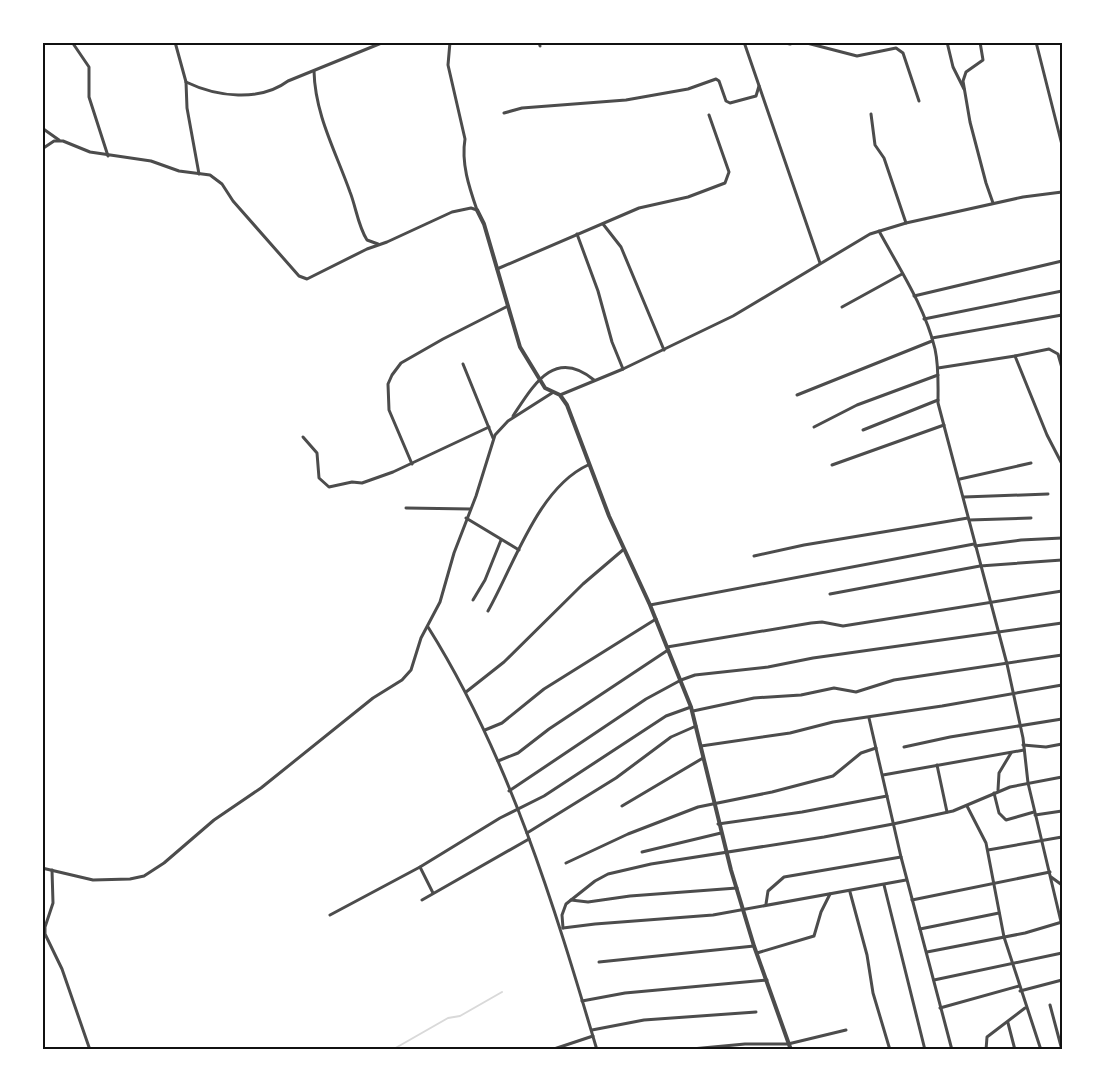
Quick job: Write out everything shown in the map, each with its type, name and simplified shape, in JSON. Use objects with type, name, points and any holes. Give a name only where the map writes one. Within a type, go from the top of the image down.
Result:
[{"type":"street","points":[[72,42],[89,68],[92,108],[108,156]]},
{"type":"street","points":[[175,42],[186,82],[188,108],[197,152],[198,174]]},
{"type":"street","points":[[186,82],[217,92],[254,95],[269,92],[288,81],[384,42]]},
{"type":"street","points":[[450,42],[448,65],[465,139],[463,152],[469,188],[484,224],[520,347],[539,379],[552,393],[560,395],[664,350],[733,316],[865,236],[906,223],[1042,194],[1062,192]]},
{"type":"street","points":[[744,42],[820,263]]},
{"type":"street","points":[[781,42],[802,42],[857,56],[896,48],[903,53],[919,101]]},
{"type":"street","points":[[947,42],[953,67],[965,90]]},
{"type":"street","points":[[980,42],[984,60],[966,72],[964,81],[983,174],[994,204]]},
{"type":"street","points":[[1036,42],[1062,145]]},
{"type":"street","points":[[314,71],[316,98],[322,119],[363,231],[369,242],[378,244]]},
{"type":"street","points":[[504,113],[522,108],[626,100],[688,88],[716,79],[726,101],[730,103],[756,96],[759,86]]},
{"type":"street","points":[[871,114],[875,145],[884,158],[906,223]]},
{"type":"street","points":[[497,269],[639,208],[688,197],[725,183],[729,172],[709,115]]},
{"type":"street","points":[[42,128],[59,140],[78,149],[108,156],[151,161],[179,171],[210,176],[222,184],[233,201],[303,278],[307,279],[318,276],[378,244],[452,212],[471,208],[477,210]]},
{"type":"street","points":[[42,148],[59,140]]},
{"type":"street","points":[[604,224],[620,247],[664,350]]},
{"type":"street","points":[[880,230],[914,296],[932,340],[938,368],[938,400],[960,479],[989,602],[1007,664],[1020,727],[1034,813],[1062,924],[927,952]]},
{"type":"street","points":[[577,234],[598,291],[612,342],[622,369]]},
{"type":"street","points":[[914,296],[1062,261]]},
{"type":"street","points":[[842,307],[902,274]]},
{"type":"street","points":[[924,319],[1062,291]]},
{"type":"street","points":[[412,464],[389,410],[388,384],[392,375],[401,363],[508,306]]},
{"type":"street","points":[[798,394],[932,340],[1062,316]]},
{"type":"street","points":[[938,368],[1016,356],[1052,348],[1058,354],[1062,368]]},
{"type":"street","points":[[1016,356],[1047,435],[1062,464]]},
{"type":"street","points":[[463,364],[494,439]]},
{"type":"street","points":[[512,418],[524,396],[539,379],[566,367],[578,369],[594,380]]},
{"type":"street","points":[[814,427],[857,405],[938,375]]},
{"type":"street","points":[[42,868],[93,880],[144,876],[164,863],[214,820],[261,788],[374,698],[402,680],[411,670],[419,643],[443,593],[466,518],[494,439],[500,429],[512,418],[552,393]]},
{"type":"street","points":[[560,395],[567,405],[588,465],[656,619],[692,709],[726,853],[754,946],[791,1050]]},
{"type":"street","points":[[863,430],[938,400]]},
{"type":"street","points":[[832,465],[944,425]]},
{"type":"street","points":[[303,436],[317,453],[319,478],[329,487],[352,482],[362,483],[412,464],[489,427]]},
{"type":"street","points":[[960,479],[1031,463]]},
{"type":"street","points":[[488,611],[519,550],[549,498],[576,470],[588,465]]},
{"type":"street","points":[[964,497],[984,494],[1048,494]]},
{"type":"street","points":[[406,508],[470,509]]},
{"type":"street","points":[[466,518],[519,550]]},
{"type":"street","points":[[754,556],[804,545],[969,519],[1031,518]]},
{"type":"street","points":[[650,605],[975,545],[1062,538]]},
{"type":"street","points":[[473,600],[485,580],[501,540]]},
{"type":"street","points":[[466,692],[504,662],[583,584],[624,549]]},
{"type":"street","points":[[830,594],[980,566],[1062,560]]},
{"type":"street","points":[[498,761],[518,752],[667,649],[811,623],[822,622],[843,626],[1062,592]]},
{"type":"street","points":[[485,730],[502,723],[544,689],[656,619]]},
{"type":"street","points":[[509,791],[646,699],[681,680],[708,673],[768,667],[813,658],[1062,623]]},
{"type":"street","points":[[428,627],[466,692],[485,730],[527,833],[561,929],[597,1050]]},
{"type":"street","points":[[330,915],[420,867],[480,829],[544,796],[666,716],[692,709],[754,698],[801,695],[834,688],[856,692],[894,680],[1062,655]]},
{"type":"street","points":[[702,746],[790,733],[833,722],[869,718],[1062,684]]},
{"type":"street","points":[[869,718],[883,775],[892,824],[952,1050]]},
{"type":"street","points":[[904,747],[950,737],[1062,720]]},
{"type":"street","points":[[527,833],[616,778],[672,737],[696,726]]},
{"type":"street","points":[[1023,745],[1046,747],[1062,744]]},
{"type":"street","points":[[566,863],[642,828],[714,802],[772,792],[832,776],[861,753],[876,748]]},
{"type":"street","points":[[883,775],[1024,750]]},
{"type":"street","points":[[998,790],[999,773],[1011,752]]},
{"type":"street","points":[[622,806],[704,757]]},
{"type":"street","points":[[937,765],[948,812]]},
{"type":"street","points":[[561,929],[563,908],[595,881],[608,874],[651,864],[892,824],[948,812],[967,806],[998,790],[1062,776]]},
{"type":"street","points":[[994,793],[999,813],[1006,820],[1034,813],[1062,811]]},
{"type":"street","points":[[718,824],[802,812],[887,796]]},
{"type":"street","points":[[967,806],[975,824],[983,835],[988,850],[1004,937],[1020,992],[1041,1050]]},
{"type":"street","points":[[642,852],[721,832]]},
{"type":"street","points":[[988,850],[1062,836]]},
{"type":"street","points":[[422,900],[529,839]]},
{"type":"street","points":[[766,904],[768,891],[784,877],[901,857]]},
{"type":"street","points":[[420,867],[433,893]]},
{"type":"street","points":[[52,870],[53,903],[45,927],[45,934],[62,969],[90,1050]]},
{"type":"street","points":[[912,900],[1050,872]]},
{"type":"street","points":[[1051,876],[1062,885]]},
{"type":"street","points":[[561,929],[614,922],[713,916],[766,904],[850,892],[906,880]]},
{"type":"street","points":[[884,885],[925,1050]]},
{"type":"street","points":[[571,900],[588,902],[630,896],[737,888]]},
{"type":"street","points":[[850,892],[867,955],[872,987],[890,1050]]},
{"type":"street","points":[[757,953],[814,936],[821,912],[830,894]]},
{"type":"street","points":[[920,929],[999,913]]},
{"type":"street","points":[[600,962],[754,946]]},
{"type":"street","points":[[934,980],[1062,953]]},
{"type":"street","points":[[582,1001],[625,993],[767,980]]},
{"type":"street","points":[[1020,992],[1062,980]]},
{"type":"street","points":[[940,1008],[1019,986]]},
{"type":"street","points":[[1050,1005],[1062,1050]]},
{"type":"street","points":[[986,1050],[987,1037],[1026,1008]]},
{"type":"street","points":[[592,1030],[644,1020],[756,1012]]},
{"type":"street","points":[[1008,1023],[1015,1050]]},
{"type":"street","points":[[682,1050],[745,1044],[788,1044],[846,1030]]},
{"type":"street","points":[[551,1050],[593,1036]]},
{"type":"waterway","points":[[392,1050],[448,1018],[460,1016],[502,992]]}]
